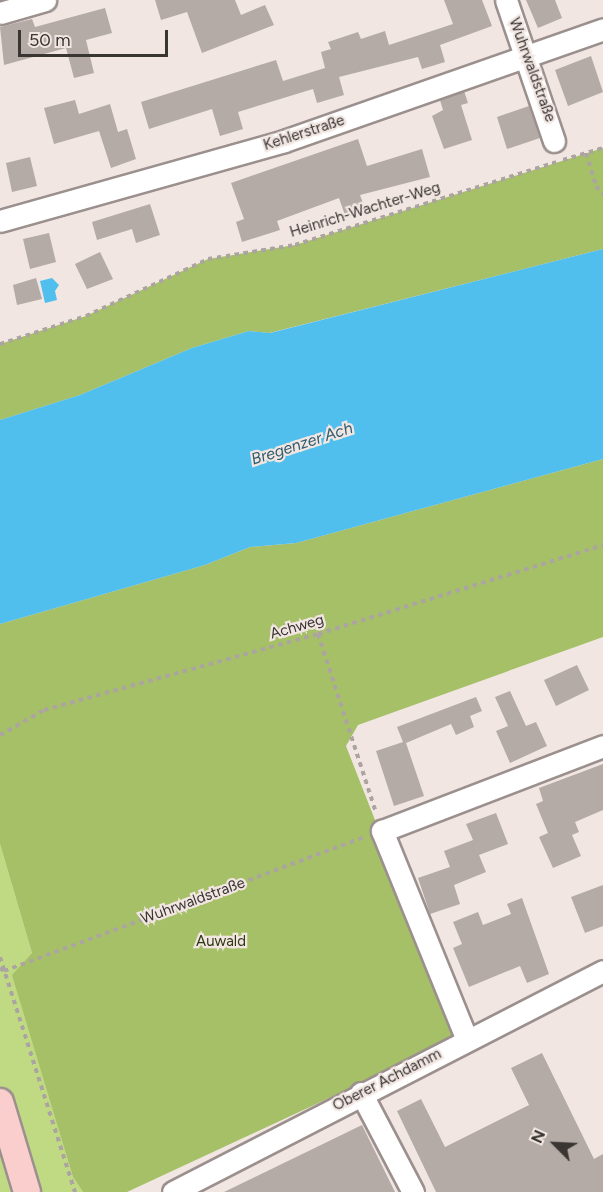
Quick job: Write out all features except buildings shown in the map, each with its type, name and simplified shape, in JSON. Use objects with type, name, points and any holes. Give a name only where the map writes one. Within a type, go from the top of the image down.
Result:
[{"type":"main road","points":[[0,1102],[27,1192]]},
{"type":"street","points":[[0,13],[45,0]]},
{"type":"street","name":"Wuhrwaldstraße","points":[[506,0],[554,141]]},
{"type":"street","name":"Kehlerstraße","points":[[0,222],[284,141],[603,29]]},
{"type":"street","points":[[467,1040],[382,831],[603,746]]},
{"type":"street","name":"Oberer Achdamm","points":[[173,1192],[361,1093],[603,971]]},
{"type":"street","points":[[361,1093],[413,1192]]},
{"type":"path","name":"Heinrich-Wachter-Weg","points":[[0,344],[86,316],[208,259],[295,246],[603,148]]},
{"type":"path","points":[[586,153],[596,186],[603,194]]},
{"type":"path","name":"Achweg","points":[[0,735],[44,710],[318,634],[603,545]]},
{"type":"path","points":[[318,634],[382,831]]},
{"type":"path","name":"Wuhrwaldstraße","points":[[2,969],[382,831]]},
{"type":"path","points":[[0,957],[75,1192]]},
{"type":"green space","points":[[603,148],[603,249],[269,333],[249,331],[192,348],[80,395],[0,420],[0,344],[86,316],[208,259],[295,245]]},
{"type":"green space","name":"Auwald","points":[[603,459],[603,637],[358,725],[346,746],[460,1037],[127,1192],[83,1192],[73,1177],[12,975],[32,953],[0,844],[0,624],[205,565],[250,547],[296,543]]},
{"type":"green space","points":[[0,844],[32,953],[13,975],[73,1177],[83,1192],[0,1192]]},
{"type":"water","name":"Bregenzer Ach","points":[[603,249],[603,459],[296,543],[250,547],[205,565],[0,624],[0,420],[80,395],[192,348],[249,331],[270,333]]},
{"type":"water","points":[[52,278],[59,285],[55,291],[57,300],[45,303],[40,281]]}]
